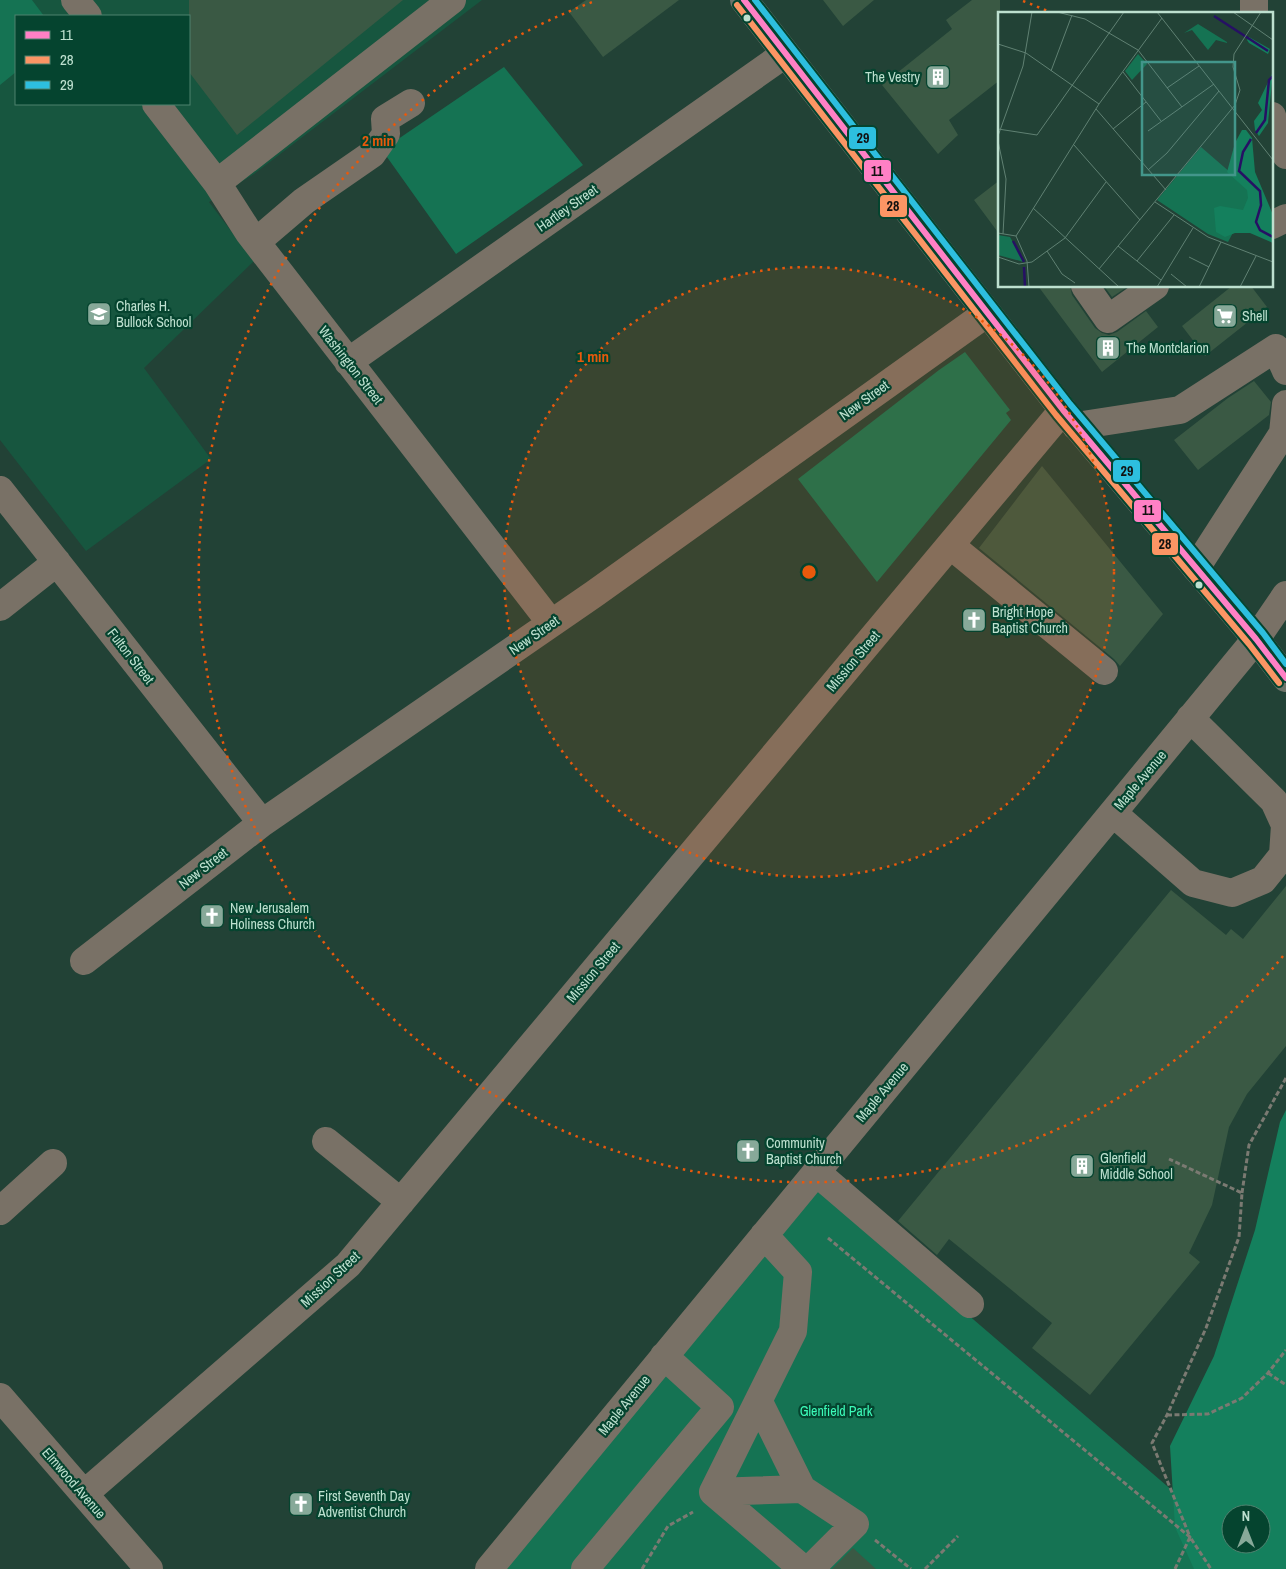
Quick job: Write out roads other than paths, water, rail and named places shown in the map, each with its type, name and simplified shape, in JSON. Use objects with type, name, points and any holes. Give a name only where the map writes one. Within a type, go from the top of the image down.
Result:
[{"type":"main road","points":[[746,1],[1070,418],[1256,639],[1286,678]]},
{"type":"street","points":[[75,0],[87,15]]},
{"type":"street","points":[[216,183],[452,0]]},
{"type":"street","name":"Hartley Street","points":[[348,362],[786,54]]},
{"type":"street","points":[[256,242],[304,201],[372,154],[386,134],[385,119],[411,103]]},
{"type":"street","name":"Washington Street","points":[[157,105],[216,183],[256,242],[551,623]]},
{"type":"street","points":[[1274,122],[1286,156]]},
{"type":"street","points":[[1274,224],[1286,218]]},
{"type":"street","points":[[1086,288],[1108,319],[1152,288]]},
{"type":"street","name":"New Street","points":[[84,961],[262,823],[551,623],[987,313]]},
{"type":"street","points":[[1070,418],[1180,410],[1276,348],[1286,371]]},
{"type":"street","points":[[1196,568],[1283,433],[1286,404]]},
{"type":"street","name":"Mission Street","points":[[84,1494],[348,1265],[950,545],[1070,418]]},
{"type":"street","name":"Fulton Street","points":[[0,490],[262,823]]},
{"type":"street","points":[[950,545],[1104,671]]},
{"type":"street","points":[[0,607],[57,562]]},
{"type":"street","name":"Maple Avenue","points":[[489,1569],[1256,639],[1286,595]]},
{"type":"street","points":[[1112,813],[1193,883],[1232,893],[1263,880],[1283,855],[1285,825],[1274,801],[1190,718]]},
{"type":"street","points":[[326,1141],[401,1202]]},
{"type":"street","points":[[0,1211],[54,1162]]},
{"type":"street","points":[[816,1172],[970,1304]]},
{"type":"street","points":[[713,1492],[793,1330],[798,1272],[764,1235]]},
{"type":"street","points":[[585,1569],[720,1407],[664,1356]]},
{"type":"street","name":"Elmwood Avenue","points":[[0,1397],[149,1569]]},
{"type":"street","points":[[759,1402],[802,1489],[855,1524],[810,1569]]},
{"type":"street","points":[[713,1492],[802,1489]]},
{"type":"street","points":[[713,1492],[803,1569]]},
{"type":"place","name":"The Vestry","points":[[938,77]]},
{"type":"place","name":"Charles H. Bullock School","points":[[99,314]]},
{"type":"place","name":"Shell","points":[[1225,316]]},
{"type":"place","name":"The Montclarion","points":[[1108,348]]},
{"type":"place","name":"Bright Hope Baptist Church","points":[[974,620]]},
{"type":"place","name":"New Jerusalem Holiness Church","points":[[212,916]]},
{"type":"place","name":"Community Baptist Church","points":[[748,1151]]},
{"type":"place","name":"Glenfield Middle School","points":[[1082,1166]]},
{"type":"place","name":"First Seventh Day Adventist Church","points":[[301,1504]]},
{"type":"park label","name":"Glenfield Park","points":[[836,1411]]}]
